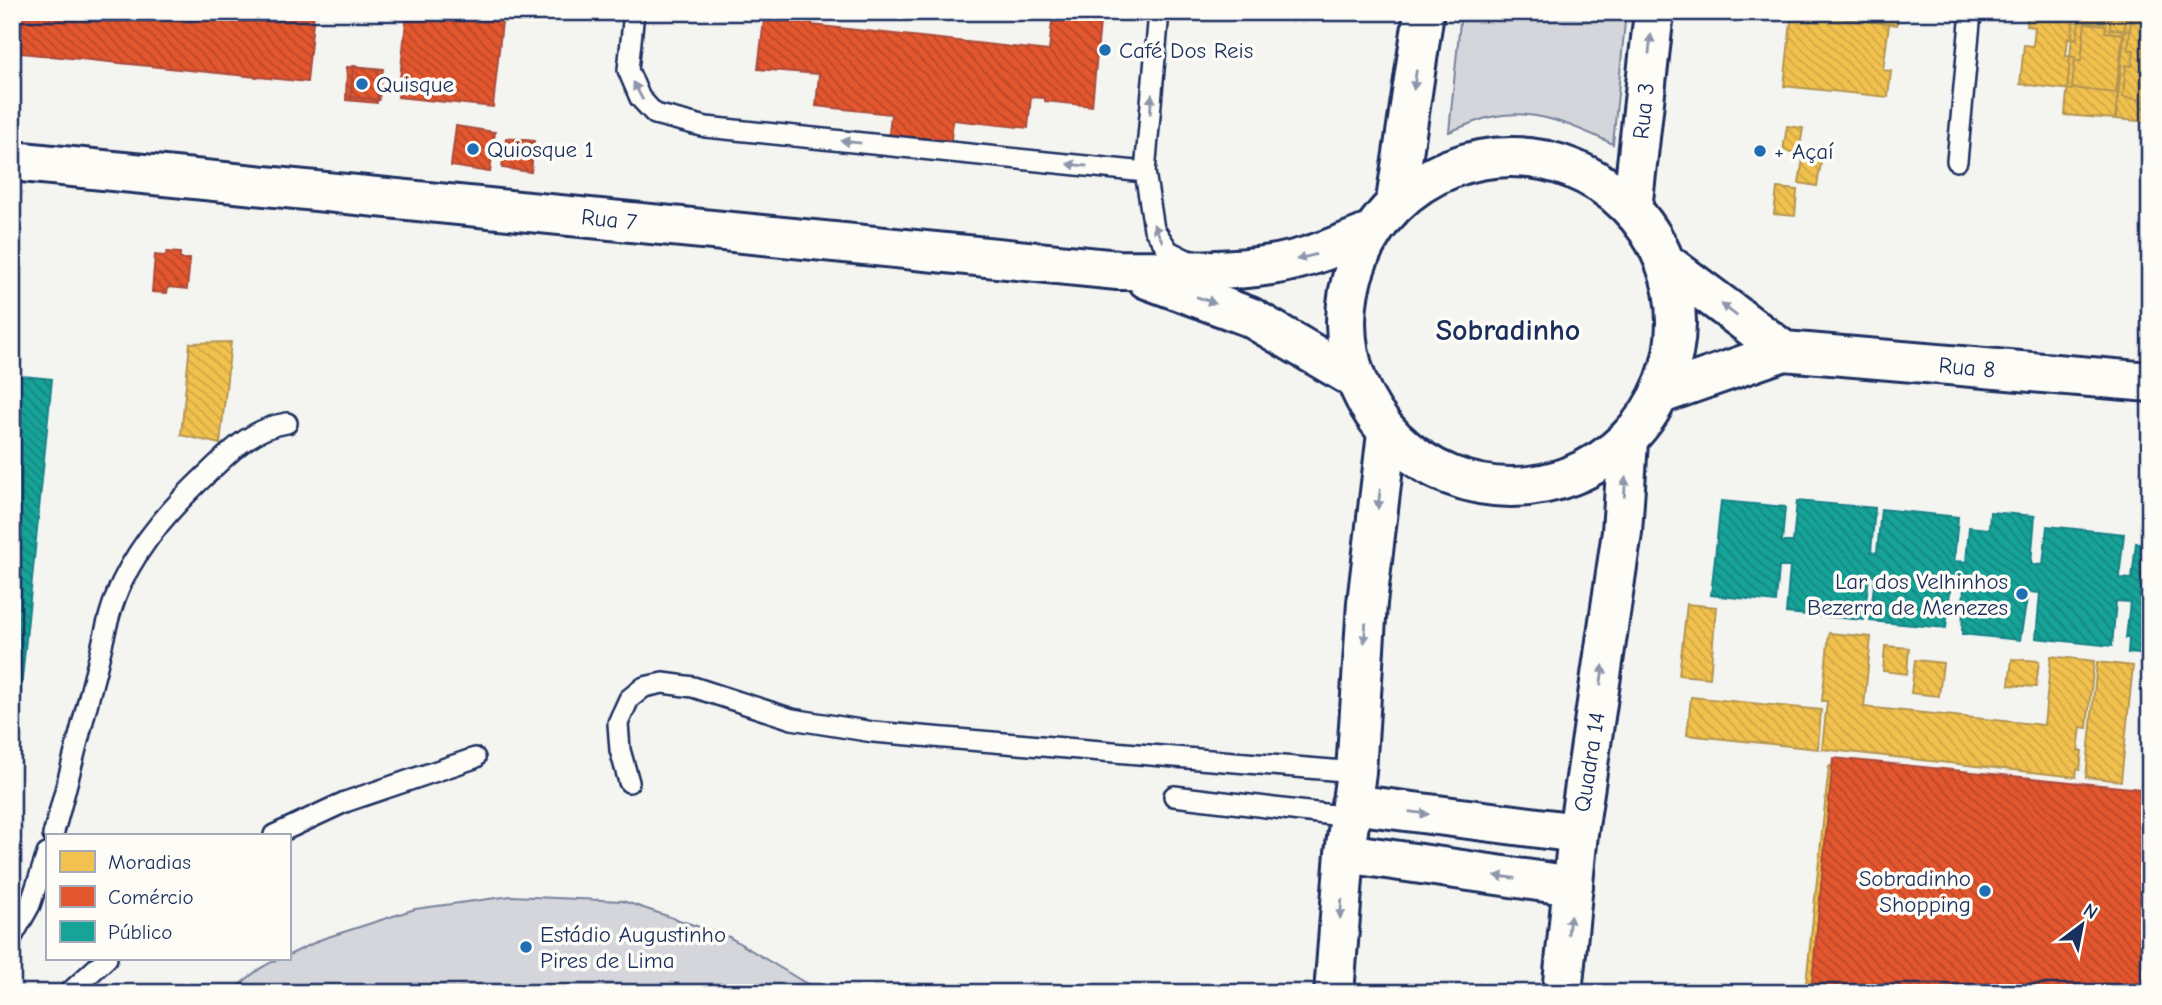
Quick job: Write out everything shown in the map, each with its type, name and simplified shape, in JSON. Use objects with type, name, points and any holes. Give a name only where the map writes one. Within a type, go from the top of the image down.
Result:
[{"type":"main road","points":[[1396,201],[1424,12]]},
{"type":"main road","name":"Rua 3","points":[[1632,209],[1654,12]]},
{"type":"main road","points":[[1515,156],[1558,164],[1598,181],[1632,209],[1666,263],[1677,306],[1675,351],[1661,394],[1628,441],[1584,472],[1533,487],[1479,485],[1428,467],[1387,433],[1354,378],[1344,329],[1349,279],[1370,233],[1396,201],[1432,176],[1452,168],[1472,161],[1515,156]]},
{"type":"main road","name":"Rua 7","points":[[12,161],[1118,270],[1225,271],[1273,265],[1311,256],[1370,233]]},
{"type":"main road","points":[[1666,263],[1784,351]]},
{"type":"main road","points":[[1118,270],[1250,317],[1354,378]]},
{"type":"main road","name":"Rua 8","points":[[1661,394],[1784,351],[2150,382]]},
{"type":"main road","points":[[1334,993],[1367,603],[1387,433]]},
{"type":"main road","name":"Quadra 14","points":[[1562,993],[1578,833],[1622,532],[1628,441]]},
{"type":"main road","points":[[1350,812],[1578,833]]},
{"type":"main road","points":[[1350,812],[1573,886]]},
{"type":"lane","points":[[634,12],[628,70],[640,98],[655,114],[706,127],[1145,173]]},
{"type":"lane","points":[[1159,12],[1145,173],[1154,229],[1169,251],[1205,270]]},
{"type":"lane","points":[[1957,161],[1971,12]]},
{"type":"lane","points":[[53,834],[108,621],[121,584],[138,553],[187,492],[229,452],[260,429],[287,423]]},
{"type":"lane","points":[[629,782],[620,750],[618,723],[629,699],[644,687],[663,683],[693,687],[792,719],[1350,812]]},
{"type":"lane","points":[[276,834],[345,802],[475,758]]},
{"type":"lane","points":[[1174,796],[1350,812]]},
{"type":"lane","points":[[12,937],[30,905],[46,857]]},
{"type":"lane","points":[[69,993],[105,960]]},
{"type":"shaded area","points":[[1461,12],[1626,12],[1613,144],[1554,120],[1522,114],[1491,117],[1449,132]]},
{"type":"shaded area","name":"Estádio Augustinho Pires de Lima","points":[[511,896],[623,901],[729,937],[822,993],[230,993],[265,966],[278,960],[290,960],[290,955],[322,939],[415,909]]},
{"type":"building: Moradias","points":[[1792,12],[1889,24],[1883,70],[1891,71],[1888,97],[1784,86]]},
{"type":"building: Moradias","points":[[1795,12],[1898,12],[1897,25]]},
{"type":"building: Moradias","points":[[2028,12],[2080,12],[2077,39],[2068,38],[2066,56],[2075,57],[2072,90],[2020,84],[2024,45],[2033,46],[2035,27],[2026,26]]},
{"type":"building: Moradias","points":[[2074,12],[2126,12],[2115,119],[2065,115]]},
{"type":"building: Moradias","points":[[2112,12],[2132,12],[2130,31],[2110,29]]},
{"type":"building: Moradias","points":[[2126,12],[2150,12],[2150,122],[2116,119]]},
{"type":"building: Moradias","points":[[2132,12],[2150,12],[2150,109],[2142,108],[2143,100],[2123,97],[2126,65],[2132,66],[2134,50],[2128,49]]},
{"type":"building: Moradias","points":[[2085,23],[2106,25],[2105,32],[2123,34],[2116,93],[2072,88],[2075,60],[2081,61]]},
{"type":"building: Moradias","points":[[1787,126],[1803,128],[1799,153],[1783,151]]},
{"type":"building: Moradias","points":[[1803,159],[1821,162],[1817,186],[1799,183]]},
{"type":"building: Moradias","points":[[1777,188],[1797,190],[1795,216],[1774,214]]},
{"type":"building: Moradias","points":[[231,342],[220,444],[181,435],[190,343]]},
{"type":"building: Moradias","points":[[1687,604],[1716,607],[1710,678],[1679,675]]},
{"type":"building: Moradias","points":[[1829,633],[1871,637],[1864,707],[2044,725],[2051,656],[2094,661],[2087,728],[2081,727],[2078,751],[2082,751],[2080,770],[2077,769],[2076,777],[1822,749],[1827,701],[1822,701]]},
{"type":"building: Moradias","points":[[1885,646],[1909,648],[1907,674],[1883,671]]},
{"type":"building: Moradias","points":[[2012,659],[2039,661],[2036,687],[2009,685]]},
{"type":"building: Moradias","points":[[1915,660],[1943,663],[1939,696],[1911,693]]},
{"type":"building: Moradias","points":[[2097,662],[2133,666],[2121,781],[2086,777]]},
{"type":"building: Moradias","points":[[1691,697],[1821,710],[1818,749],[1687,735]]},
{"type":"building: Moradias","name":"Sobradinho Shopping","points":[[1829,766],[1879,771],[1879,775],[1893,772],[1904,777],[1904,774],[2150,800],[2150,993],[1805,993]]},
{"type":"building: Comércio","points":[[12,12],[314,12],[307,82],[12,52]]},
{"type":"building: Comércio","points":[[407,12],[503,12],[493,107],[398,97]]},
{"type":"building: Comércio","points":[[765,12],[813,12],[812,25],[1049,51],[1053,12],[1101,12],[1092,106],[1031,97],[1028,128],[953,120],[950,149],[888,143],[891,114],[816,106],[819,74],[758,69]]},
{"type":"building: Comércio","name":"Quisque","points":[[353,66],[383,69],[379,100],[351,97]]},
{"type":"building: Comércio","name":"Quisque","points":[[347,67],[378,69],[377,103],[346,100]]},
{"type":"building: Comércio","name":"Quiosque 1","points":[[456,126],[495,132],[490,172],[451,166]]},
{"type":"building: Comércio","points":[[506,138],[534,141],[531,172],[502,168]]},
{"type":"building: Comércio","points":[[167,252],[180,253],[180,259],[190,259],[187,289],[168,287],[167,293],[152,292],[155,255],[165,256]]},
{"type":"building: Comércio","name":"Sobradinho Shopping","points":[[1833,758],[2150,790],[2150,993],[1811,993]]},
{"type":"building: Público","points":[[12,375],[52,379],[20,699],[12,698]]},
{"type":"building: Público","points":[[1721,501],[1785,507],[1782,542],[1793,542],[1797,501],[1875,508],[1871,552],[1877,553],[1881,509],[1958,517],[1954,561],[1966,562],[1969,527],[1989,529],[1990,512],[2035,516],[2031,564],[2043,565],[2047,526],[2124,534],[2119,578],[2132,579],[2136,543],[2150,545],[2150,655],[2128,653],[2129,638],[2126,638],[2130,602],[2116,601],[2112,646],[2036,638],[2040,593],[2028,592],[2020,640],[1962,634],[1964,583],[1951,582],[1946,628],[1870,621],[1875,576],[1869,575],[1864,620],[1786,613],[1790,567],[1779,567],[1776,602],[1711,595]]},
{"type":"place","name":"Café Dos Reis","points":[[1105,50]]},
{"type":"place","name":"Quisque","points":[[362,84]]},
{"type":"place","name":"Quiosque 1","points":[[473,149]]},
{"type":"place","name":"+ Açaí","points":[[1760,151]]},
{"type":"place","name":"Lar dos Velhinhos Bezerra de Menezes","points":[[2022,594]]},
{"type":"place","name":"Sobradinho Shopping","points":[[1985,891]]},
{"type":"place","name":"Estádio Augustinho Pires de Lima","points":[[526,947]]},
{"type":"district","name":"Sobradinho","points":[[1508,330]]}]
